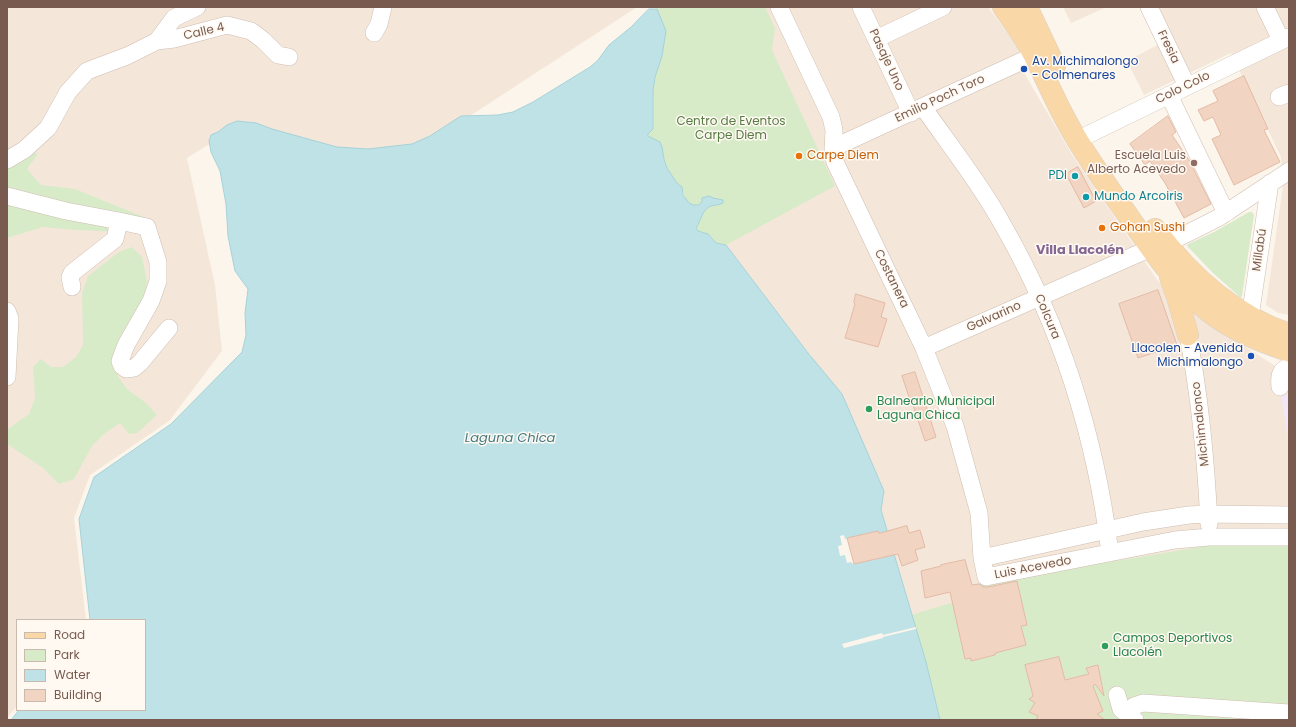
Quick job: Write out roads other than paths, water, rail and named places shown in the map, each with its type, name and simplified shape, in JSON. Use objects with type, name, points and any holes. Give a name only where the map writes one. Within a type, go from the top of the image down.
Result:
[{"type":"main road","points":[[1003,7],[1040,52]]},
{"type":"main road","points":[[1027,7],[1040,52],[1083,137],[1140,209],[1159,246],[1178,300],[1188,335]]},
{"type":"main road","points":[[1159,246],[1183,263],[1203,282],[1248,316]]},
{"type":"main road","points":[[1165,265],[1185,289],[1208,311],[1223,322],[1252,338],[1289,351]]},
{"type":"main road","points":[[1188,335],[1190,327],[1196,318],[1208,311],[1224,309],[1248,316],[1289,334]]},
{"type":"street","points":[[7,160],[24,150],[48,128],[68,92],[87,71],[127,56],[156,41],[174,18],[197,7]]},
{"type":"street","points":[[374,33],[379,24],[383,7]]},
{"type":"street","name":"Costanera","points":[[779,7],[831,117],[834,130],[833,148],[835,162],[924,348],[956,426],[979,513],[982,558]]},
{"type":"street","name":"Pasaje Uno","points":[[861,7],[876,39],[917,110]]},
{"type":"street","points":[[876,39],[943,7]]},
{"type":"street","name":"Fresia","points":[[1149,7],[1187,86]]},
{"type":"street","points":[[1265,7],[1285,38]]},
{"type":"street","name":"Calle 4","points":[[156,41],[174,39],[227,25],[251,31],[263,40],[278,55],[289,57]]},
{"type":"street","name":"Colo Colo","points":[[1083,137],[1285,38]]},
{"type":"street","name":"Emilio Poch Toro","points":[[833,148],[1040,52]]},
{"type":"street","points":[[1169,95],[1226,213]]},
{"type":"street","name":"Colcura","points":[[917,110],[986,196],[1016,250],[1039,297],[1065,362],[1086,428],[1099,486],[1110,553]]},
{"type":"street","name":"Galvarino","points":[[924,348],[1159,246],[1226,213],[1289,171]]},
{"type":"street","name":"Millabú","points":[[1248,316],[1270,183]]},
{"type":"street","points":[[7,196],[66,211],[147,227],[158,262],[158,281],[151,301],[126,345],[120,362],[122,366],[126,369],[134,368],[140,363],[169,328]]},
{"type":"street","points":[[72,287],[70,278],[72,273],[115,239],[119,221]]},
{"type":"street","points":[[7,311],[10,319],[7,377]]},
{"type":"street","points":[[1248,316],[1289,322]]},
{"type":"street","name":"Michimalonco","points":[[1188,335],[1201,416],[1205,456],[1209,537]]},
{"type":"street","points":[[1280,387],[1280,374],[1282,370],[1289,367]]},
{"type":"street","name":"Luis Acevedo","points":[[1289,515],[1208,514],[1167,518],[982,558],[986,577],[1175,540],[1209,537],[1289,537]]},
{"type":"street","points":[[1117,695],[1121,709],[1131,717],[1134,706],[1143,703],[1289,713]]},
{"type":"water","name":"Laguna Chica","points":[[649,9],[657,9],[666,31],[662,56],[655,77],[653,91],[653,129],[648,136],[660,142],[667,168],[677,183],[682,187],[683,195],[689,203],[698,205],[702,202],[702,198],[709,196],[723,200],[723,203],[711,206],[706,210],[696,228],[698,231],[708,234],[716,243],[726,245],[808,353],[842,394],[884,491],[881,510],[926,662],[940,720],[11,720],[18,711],[146,711],[146,619],[90,619],[79,519],[94,477],[171,424],[242,352],[246,335],[245,313],[248,289],[235,271],[228,236],[226,204],[220,171],[211,152],[209,141],[211,135],[227,125],[237,121],[256,123],[272,129],[337,147],[368,149],[412,144],[430,136],[461,116],[498,115],[513,112],[533,102],[590,67],[598,60],[609,45],[631,27]]},
{"type":"place","name":"Av. Michimalongo - Colmenares","points":[[1024,69]]},
{"type":"place","name":"Carpe Diem","points":[[799,156]]},
{"type":"place","name":"Escuela Luis Alberto Acevedo","points":[[1194,163]]},
{"type":"place","name":"PDI","points":[[1075,176]]},
{"type":"place","name":"Mundo Arcoiris","points":[[1086,197]]},
{"type":"place","name":"Gohan Sushi","points":[[1102,228]]},
{"type":"place","name":"Llacolen - Avenida Michimalongo","points":[[1251,356]]},
{"type":"place","name":"Balneario Municipal Laguna Chica","points":[[869,409]]},
{"type":"place","name":"Campos Deportivos Llacolén","points":[[1105,646]]},
{"type":"district","name":"Villa Llacolén","points":[[1080,251]]},
{"type":"park label","name":"Centro de Eventos Carpe Diem","points":[[731,129]]}]
